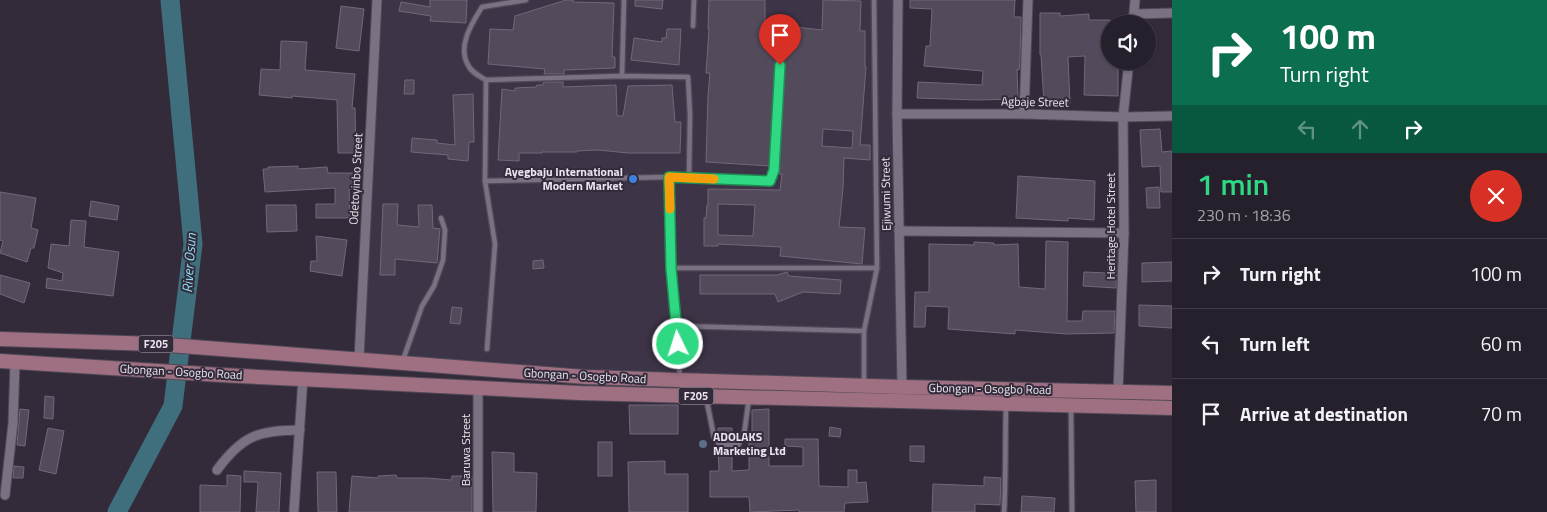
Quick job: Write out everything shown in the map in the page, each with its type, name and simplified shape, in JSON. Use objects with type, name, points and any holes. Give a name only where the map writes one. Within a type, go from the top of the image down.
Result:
[{"type":"main road","name":"Gbongan - Osogbo Road","points":[[0,339],[155,344],[586,377],[1172,393]]},
{"type":"main road","name":"Gbongan - Osogbo Road","points":[[0,361],[221,375],[478,388],[749,398],[1172,408]]},
{"type":"street","name":"Odetoyinbo Street","points":[[359,359],[377,0]]},
{"type":"street","name":"Ejiwumi Street","points":[[898,0],[897,114],[902,387]]},
{"type":"street","points":[[1024,114],[1028,0]]},
{"type":"street","points":[[1135,0],[1134,14],[1172,13]]},
{"type":"street","name":"Heritage Hotel Street","points":[[1118,392],[1124,233],[1123,117],[1128,70]]},
{"type":"street","name":"Agbaje Street","points":[[897,114],[1172,116]]},
{"type":"street","points":[[899,231],[1124,233]]},
{"type":"street","points":[[5,494],[13,423],[15,362]]},
{"type":"street","points":[[294,510],[303,378]]},
{"type":"street","name":"Baruwa Street","points":[[478,388],[478,512]]},
{"type":"street","points":[[217,470],[227,456],[253,436],[275,430],[300,430]]},
{"type":"lane","points":[[526,0],[482,7],[468,29],[464,52],[467,65],[473,73],[486,80],[622,76],[688,77],[690,116],[689,178]]},
{"type":"lane","points":[[622,76],[624,0]]},
{"type":"lane","points":[[693,26],[694,0]]},
{"type":"lane","points":[[864,386],[864,331],[877,268],[874,0]]},
{"type":"lane","points":[[485,181],[669,177],[770,181],[774,170],[780,65]]},
{"type":"lane","points":[[486,80],[485,181],[495,244],[487,349]]},
{"type":"lane","points":[[669,177],[671,268],[680,381]]},
{"type":"lane","points":[[402,364],[422,306],[434,286],[443,260],[445,230],[442,218]]},
{"type":"lane","points":[[671,268],[877,268]]},
{"type":"lane","points":[[677,326],[864,331]]},
{"type":"lane","points":[[706,396],[714,437],[720,445],[738,445],[744,435],[749,398]]},
{"type":"lane","points":[[1004,512],[1006,405]]},
{"type":"lane","points":[[1071,406],[1072,512]]},
{"type":"shaded area","name":"Ayegbaju International Modern Market","points":[[379,0],[893,0],[897,384],[687,378],[362,357]]},
{"type":"building","points":[[430,0],[467,0],[466,23],[430,21],[431,16],[399,11],[401,2],[430,7]]},
{"type":"building","points":[[566,0],[573,0],[573,2],[614,3],[612,57],[615,57],[615,68],[564,70],[564,74],[544,74],[545,69],[488,64],[490,29],[513,30],[515,16]]},
{"type":"building","points":[[635,0],[663,0],[662,9],[635,6]]},
{"type":"building","points":[[709,0],[765,0],[765,26],[786,29],[786,26],[822,30],[823,0],[861,1],[860,31],[865,31],[866,67],[860,145],[870,145],[870,160],[844,158],[839,227],[865,228],[862,264],[780,256],[781,247],[718,244],[718,246],[704,246],[704,218],[706,218],[708,205],[708,189],[780,190],[782,174],[779,174],[780,167],[778,167],[784,65],[781,61],[776,65],[770,166],[706,162],[710,73],[706,73]],"holes":[[[823,129],[853,131],[852,148],[822,146]],[[718,204],[755,205],[753,236],[718,235]]]},
{"type":"building","points":[[910,0],[1015,0],[1014,17],[1021,17],[1020,62],[1019,70],[1017,69],[1018,99],[917,98],[918,82],[982,85],[983,71],[924,66],[926,46],[930,46],[932,9],[910,8]]},
{"type":"building","points":[[341,6],[364,9],[359,51],[336,48]]},
{"type":"building","points":[[1040,13],[1060,13],[1060,16],[1089,14],[1089,20],[1101,20],[1101,70],[1118,70],[1118,96],[1084,95],[1085,56],[1068,57],[1070,103],[1044,104],[1040,55]]},
{"type":"building","points":[[667,29],[681,29],[679,65],[631,60],[634,38],[662,42],[662,38],[666,38]]},
{"type":"building","points":[[281,41],[307,42],[305,70],[355,74],[352,108],[355,108],[356,153],[338,153],[337,100],[259,95],[261,69],[280,70]]},
{"type":"building","points":[[405,80],[414,80],[414,94],[404,94]]},
{"type":"building","points":[[544,82],[563,82],[563,87],[616,85],[617,116],[623,116],[628,86],[672,85],[675,122],[681,122],[680,153],[628,153],[598,150],[542,152],[519,153],[519,161],[498,160],[502,89],[515,91],[515,88],[536,87],[537,85],[543,85]]},
{"type":"building","points":[[473,94],[474,142],[469,142],[468,161],[448,159],[448,155],[411,152],[412,138],[437,140],[437,143],[455,145],[453,95]]},
{"type":"building","points":[[1160,129],[1162,152],[1172,151],[1172,192],[1161,192],[1160,166],[1142,167],[1140,130]]},
{"type":"building","points":[[298,166],[298,169],[327,167],[328,173],[356,173],[356,189],[349,189],[350,218],[316,218],[316,204],[335,204],[335,188],[265,192],[263,169],[268,169],[268,167]]},
{"type":"building","points":[[1018,176],[1095,181],[1094,220],[1068,218],[1068,221],[1016,218]]},
{"type":"building","points":[[1159,187],[1160,208],[1147,208],[1146,188]]},
{"type":"building","points":[[0,192],[36,198],[31,228],[38,230],[34,248],[31,248],[27,262],[0,253],[3,241],[0,240]]},
{"type":"building","points":[[91,201],[119,206],[117,220],[89,216]]},
{"type":"building","points":[[383,204],[398,204],[397,225],[419,227],[418,205],[432,205],[433,228],[440,229],[437,263],[395,259],[395,275],[380,275]]},
{"type":"building","points":[[266,205],[296,205],[297,231],[267,232]]},
{"type":"building","points":[[71,220],[86,221],[84,247],[119,252],[113,296],[46,288],[47,278],[62,281],[63,273],[48,268],[51,244],[69,246]]},
{"type":"building","points":[[316,236],[347,240],[342,276],[310,271],[311,261],[317,261]]},
{"type":"building","points":[[1046,241],[1068,242],[1067,321],[1082,321],[1083,311],[1115,311],[1114,333],[1067,334],[1015,330],[1015,334],[948,329],[949,307],[926,306],[925,327],[914,327],[915,292],[929,292],[929,244],[974,245],[974,242],[994,243],[994,245],[1018,244],[1019,287],[1045,289]]},
{"type":"building","points":[[1108,242],[1117,243],[1116,288],[1083,286],[1084,272],[1108,273]]},
{"type":"building","points":[[543,260],[544,268],[533,269],[533,261]]},
{"type":"building","points":[[1172,262],[1172,281],[1142,282],[1142,263]]},
{"type":"building","points":[[787,272],[789,276],[841,280],[840,294],[803,292],[778,302],[775,294],[700,294],[700,275],[777,275]]},
{"type":"building","points":[[0,275],[30,283],[24,303],[0,294]]},
{"type":"building","points":[[1139,305],[1172,306],[1172,328],[1139,326]]},
{"type":"building","points":[[452,307],[462,308],[460,324],[450,323]]},
{"type":"building","points":[[45,396],[54,397],[53,419],[44,418]]},
{"type":"building","points":[[629,405],[678,405],[678,434],[630,434]]},
{"type":"building","points":[[20,409],[29,410],[25,446],[17,445]]},
{"type":"building","points":[[769,409],[769,466],[803,466],[803,447],[785,446],[785,439],[818,439],[819,486],[848,487],[848,470],[857,470],[857,483],[866,482],[868,502],[845,503],[844,512],[799,512],[799,510],[750,512],[749,497],[710,497],[710,471],[719,471],[718,449],[732,449],[732,471],[749,470],[749,443],[752,443],[752,410]]},
{"type":"building","points":[[830,427],[841,429],[840,437],[829,436]]},
{"type":"building","points":[[48,428],[64,431],[56,474],[39,470]]},
{"type":"building","points":[[718,428],[732,428],[732,441],[722,441],[718,436]]},
{"type":"building","points":[[598,442],[612,442],[612,476],[598,476]]},
{"type":"building","points":[[910,446],[924,446],[924,462],[910,461]]},
{"type":"building","points":[[492,452],[514,453],[514,472],[537,473],[536,512],[493,512]]},
{"type":"building","points":[[665,461],[665,474],[688,474],[688,512],[629,512],[628,462]]},
{"type":"building","points":[[14,466],[24,467],[23,478],[13,478]]},
{"type":"building","points":[[244,471],[281,473],[279,512],[256,512],[258,482],[244,482]]},
{"type":"building","points":[[317,472],[336,472],[337,512],[318,512]]},
{"type":"building","points":[[227,475],[241,476],[240,512],[200,512],[200,485],[227,486]]},
{"type":"building","points":[[396,475],[397,478],[451,480],[452,476],[472,476],[472,512],[349,512],[352,476],[378,478],[378,476]]},
{"type":"building","points":[[984,477],[1001,478],[1000,505],[975,504],[975,512],[932,512],[933,484],[984,486]]},
{"type":"building","points":[[1156,480],[1156,512],[1136,512],[1135,481]]},
{"type":"building","points":[[1022,496],[1055,498],[1054,512],[1021,512]]},
{"type":"waterway","name":"River Osun","points":[[117,512],[173,406],[193,244],[170,0]]},
{"type":"slow traffic","points":[[670,209],[669,177],[714,179]]},
{"type":"place","name":"Ayegbaju International Modern Market","points":[[633,179]]},
{"type":"place","name":"ADOLAKS Marketing Ltd","points":[[703,444]]},
{"type":"route","points":[[678,344],[671,268],[669,177],[770,181],[774,170],[780,65]]}]
